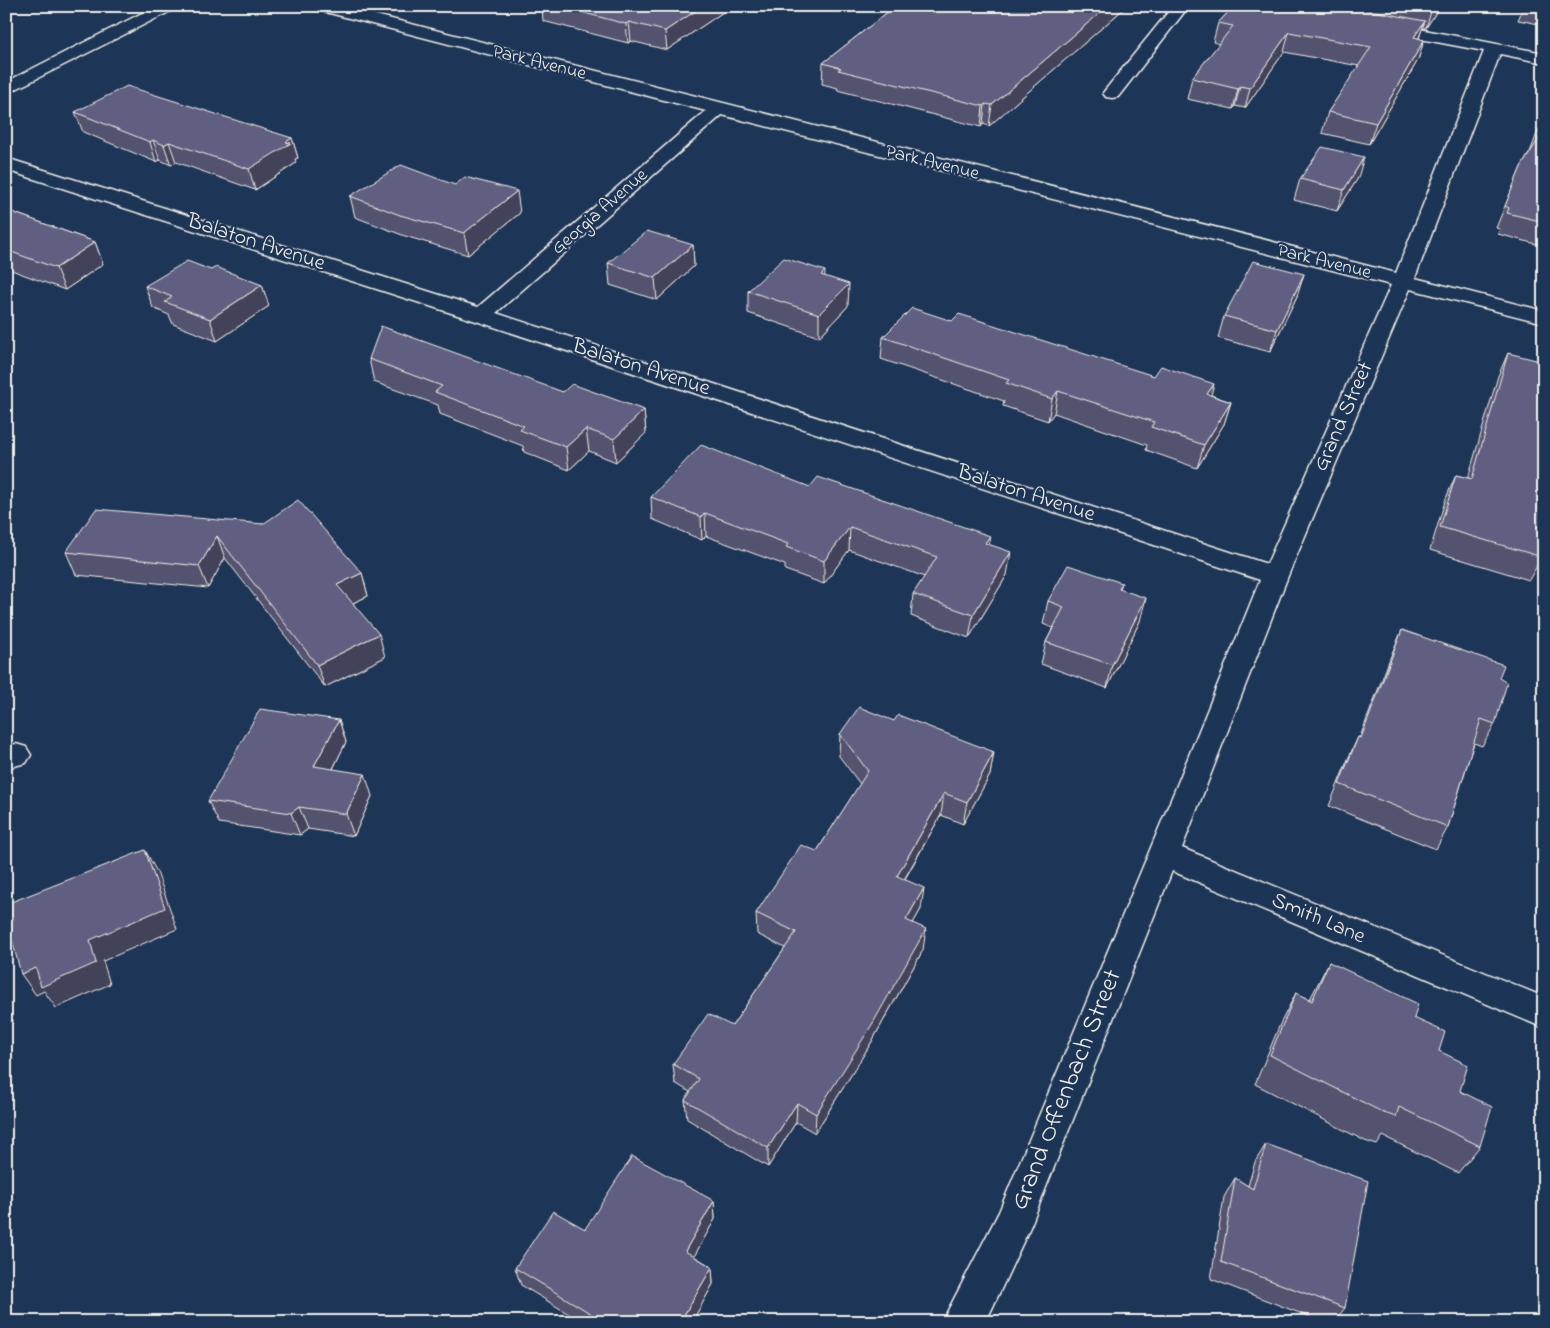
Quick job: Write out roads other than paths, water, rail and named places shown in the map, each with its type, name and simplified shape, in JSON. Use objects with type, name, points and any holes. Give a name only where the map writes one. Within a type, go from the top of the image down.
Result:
[{"type":"street","points":[[6,89],[169,6]]},
{"type":"street","name":"Park Avenue","points":[[320,6],[719,109],[1544,317]]},
{"type":"street","points":[[1112,93],[1181,6]]},
{"type":"street","points":[[1370,24],[1544,58]]},
{"type":"street","name":"Grand Street","points":[[1162,854],[1192,785],[1275,576],[1403,282],[1494,48]]},
{"type":"street","name":"Georgia Avenue","points":[[481,315],[719,109]]},
{"type":"street","name":"Balaton Avenue","points":[[6,164],[481,315],[1275,576]]},
{"type":"street","name":"Smith Lane","points":[[1162,854],[1544,1013]]},
{"type":"street","name":"Grand Offenbach Street","points":[[962,1322],[976,1299],[1012,1225],[1162,854]]}]
